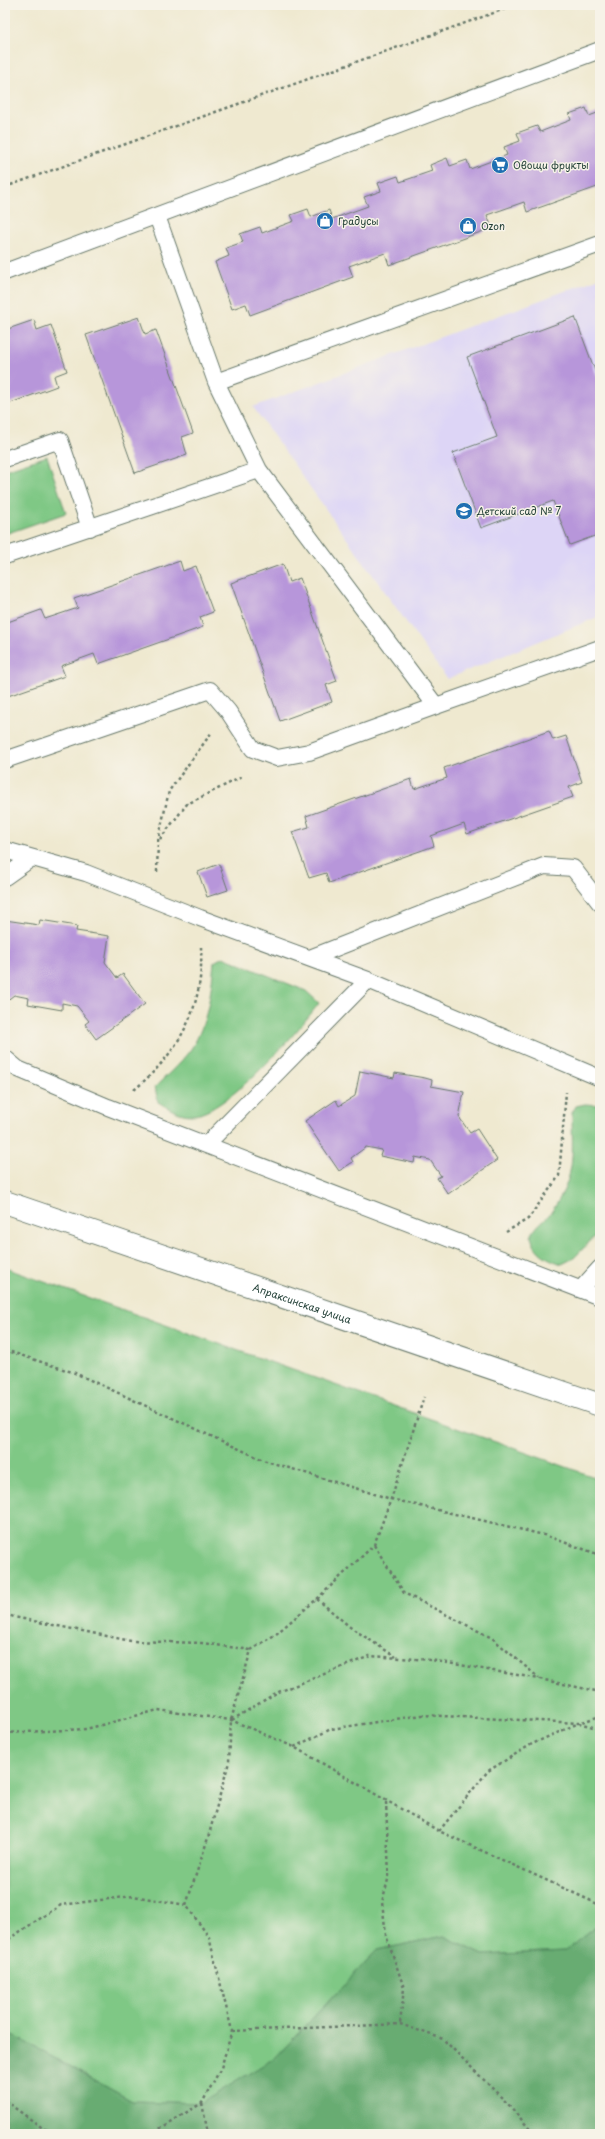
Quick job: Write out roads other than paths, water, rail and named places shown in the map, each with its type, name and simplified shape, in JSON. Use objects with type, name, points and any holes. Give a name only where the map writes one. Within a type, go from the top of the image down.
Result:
[{"type":"street","name":"Апраксинская улица","points":[[5,1202],[600,1405]]},
{"type":"lane","points":[[5,272],[600,50]]},
{"type":"lane","points":[[157,216],[216,382],[259,470],[436,706]]},
{"type":"lane","points":[[216,382],[600,244]]},
{"type":"lane","points":[[5,459],[60,440],[90,528]]},
{"type":"lane","points":[[5,556],[259,470]]},
{"type":"lane","points":[[5,760],[210,690],[228,711],[254,750],[276,758],[309,752],[600,648]]},
{"type":"lane","points":[[5,850],[86,873],[200,918],[368,980],[600,1078]]},
{"type":"lane","points":[[5,877],[32,858]]},
{"type":"lane","points":[[310,958],[544,866],[573,868],[600,903]]},
{"type":"lane","points":[[207,1144],[368,980]]},
{"type":"lane","points":[[5,1058],[18,1069],[108,1108],[207,1144],[600,1297]]},
{"type":"lane","points":[[581,1289],[600,1268]]},
{"type":"place","name":"Овощи фрукты","points":[[500,165]]},
{"type":"place","name":"Градусы","points":[[325,221]]},
{"type":"place","name":"Ozon","points":[[468,226]]},
{"type":"place","name":"Детский сад № 7","points":[[464,511]]}]
